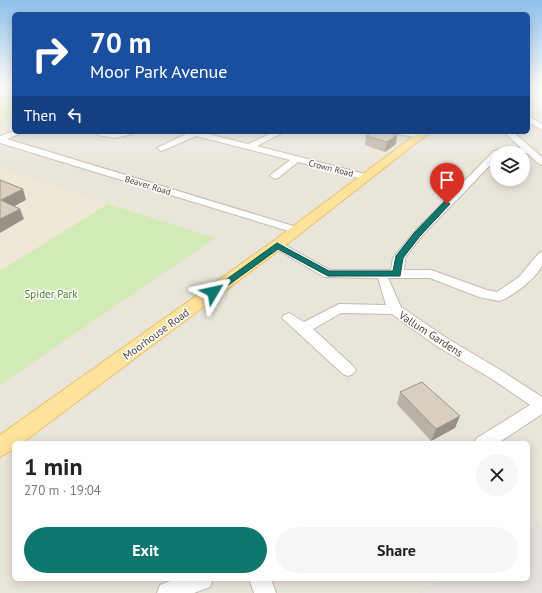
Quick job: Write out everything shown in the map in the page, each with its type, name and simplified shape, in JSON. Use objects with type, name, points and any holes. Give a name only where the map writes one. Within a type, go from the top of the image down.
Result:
[{"type":"main road","name":"Moorhouse Road","points":[[0,447],[277,245],[422,134]]},
{"type":"street","points":[[530,119],[542,128]]},
{"type":"street","points":[[0,139],[14,134]]},
{"type":"street","points":[[106,134],[115,136],[122,134]]},
{"type":"street","name":"Crown Road","points":[[161,148],[191,134]]},
{"type":"street","name":"Crown Road","points":[[197,134],[366,177]]},
{"type":"street","points":[[249,147],[276,134]]},
{"type":"street","points":[[510,134],[525,146]]},
{"type":"street","name":"Beaver Road","points":[[0,139],[251,216],[261,227],[280,225],[296,230]]},
{"type":"street","points":[[530,150],[542,162]]},
{"type":"street","name":"Crown Road","points":[[275,176],[297,159]]},
{"type":"street","points":[[397,274],[399,258],[417,235],[490,160]]},
{"type":"street","points":[[277,245],[328,274],[432,274],[484,294],[499,297],[515,288],[537,265],[542,256]]},
{"type":"street","points":[[383,279],[395,310]]},
{"type":"street","name":"Vallum Gardens","points":[[303,328],[339,308],[395,310],[443,343],[497,375],[542,405]]},
{"type":"street","points":[[289,318],[303,328],[348,370]]},
{"type":"street","points":[[486,441],[542,405]]},
{"type":"street","points":[[168,593],[197,581]]},
{"type":"street","points":[[261,581],[265,593]]},
{"type":"shaded area","points":[[530,113],[542,113],[542,520],[530,528],[530,441],[12,441],[12,581],[438,581],[417,593],[0,593],[0,124],[12,120],[12,134],[530,134]]},
{"type":"shaded area","points":[[0,168],[108,204],[0,271]]},
{"type":"shaded area","points":[[542,520],[542,593],[417,593],[438,581],[530,581],[530,528]]},
{"type":"green space","points":[[0,113],[12,113],[12,120],[0,124]]},
{"type":"green space","name":"Spider Park","points":[[108,204],[215,238],[0,385],[0,271]]},
{"type":"building","points":[[370,134],[397,135],[387,142],[366,136]]},
{"type":"building","points":[[0,180],[23,189],[1,200],[20,209],[0,219]]},
{"type":"building","points":[[422,382],[460,416],[436,429],[400,392]]},
{"type":"route","points":[[213,292],[277,245],[328,274],[397,274],[399,258],[417,235],[447,204]]}]
